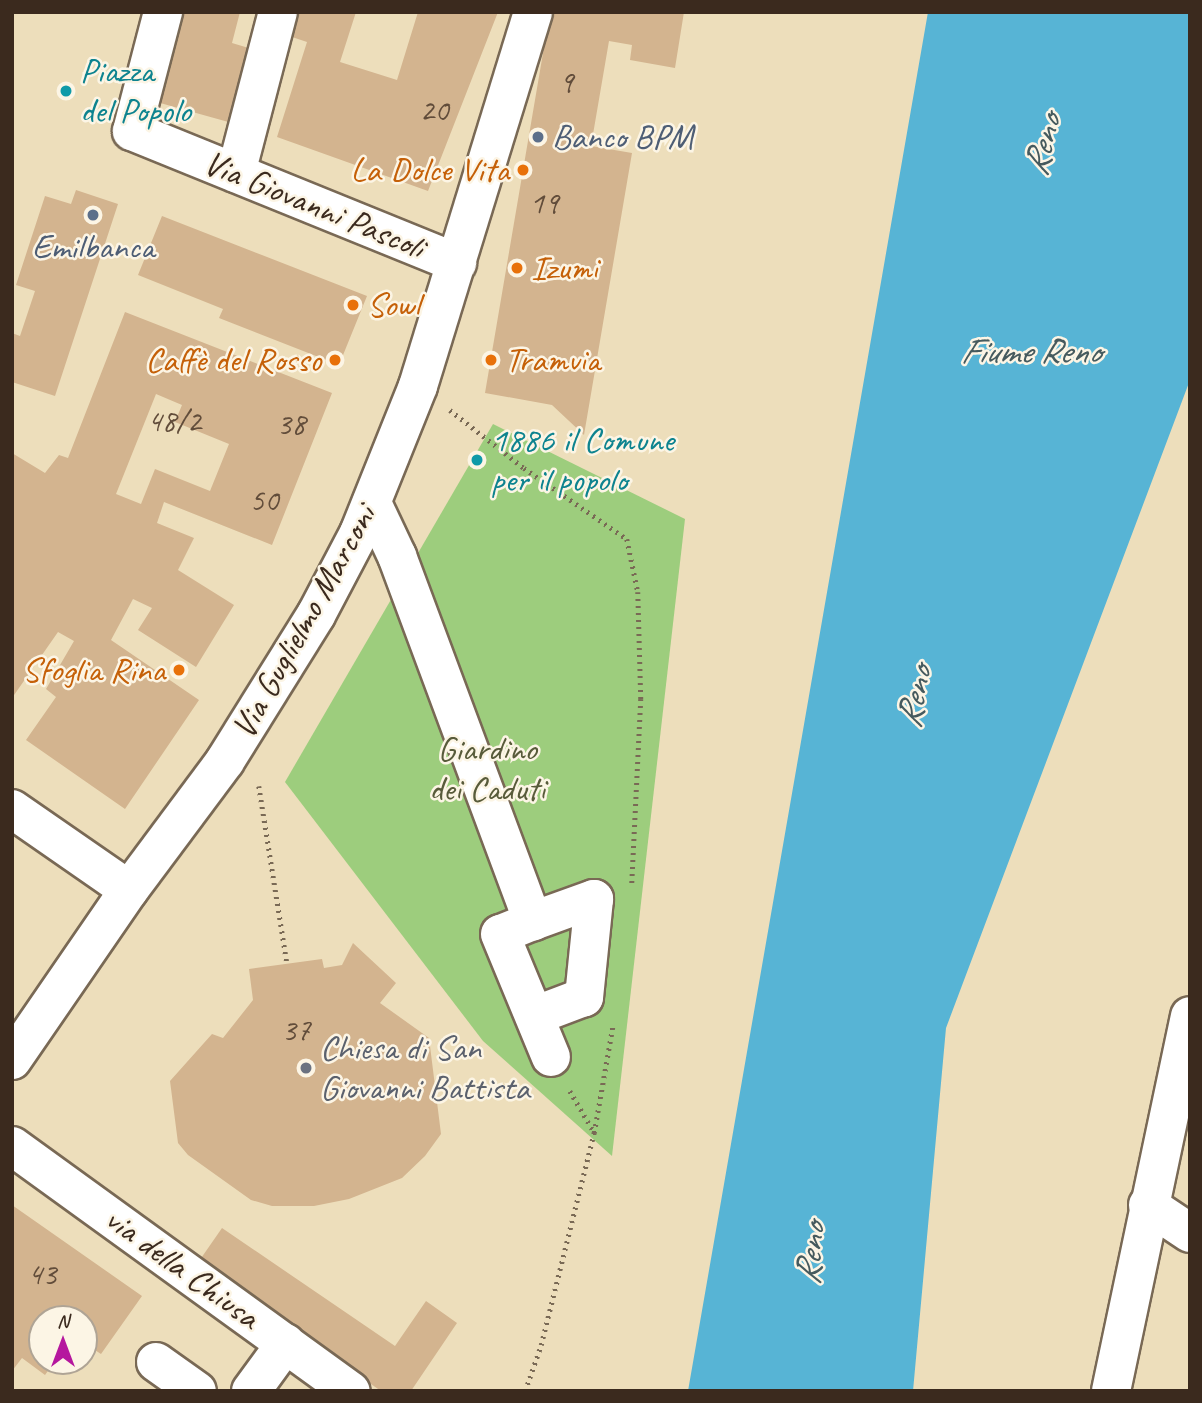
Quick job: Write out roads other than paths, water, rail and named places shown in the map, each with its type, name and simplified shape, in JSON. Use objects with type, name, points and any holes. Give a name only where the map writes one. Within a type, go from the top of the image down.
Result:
[{"type":"street","name":"Via Giovanni Pascoli","points":[[163,12],[132,131],[457,263]]},
{"type":"street","points":[[236,173],[278,12]]},
{"type":"street","name":"Via Guglielmo Marconi","points":[[12,1060],[130,890],[176,831],[274,685],[316,615],[372,503],[418,386],[533,12]]},
{"type":"street","points":[[372,503],[397,556],[533,921]]},
{"type":"street","points":[[12,809],[130,890]]},
{"type":"street","points":[[534,1016],[584,997],[594,900],[500,934],[534,1016],[551,1057]]},
{"type":"street","points":[[1111,1391],[1148,1205],[1190,1016]]},
{"type":"street","name":"via della Chiusa","points":[[12,1146],[351,1391]]},
{"type":"street","points":[[1148,1205],[1190,1233]]},
{"type":"street","points":[[251,1391],[286,1343]]},
{"type":"street","points":[[156,1362],[197,1391]]},
{"type":"water","name":"Fiume Reno","points":[[928,12],[1190,12],[1190,380],[946,1028],[913,1391],[688,1391]]},
{"type":"place","name":"Piazza del Popolo","points":[[66,91]]},
{"type":"place","name":"Banco BPM","points":[[538,137]]},
{"type":"place","name":"La Dolce Vita","points":[[523,170]]},
{"type":"place","name":"Emilbanca","points":[[93,215]]},
{"type":"place","name":"Izumi","points":[[517,268]]},
{"type":"place","name":"Sowl","points":[[353,305]]},
{"type":"place","name":"Caffè del Rosso","points":[[335,360]]},
{"type":"place","name":"Tramvia","points":[[491,360]]},
{"type":"place","name":"1886 il Comune per il popolo","points":[[477,460]]},
{"type":"place","name":"Sfoglia Rina","points":[[179,670]]},
{"type":"place","name":"Chiesa di San Giovanni Battista","points":[[306,1068]]},
{"type":"water label","name":"Reno","points":[[1042,145]]},
{"type":"water label","name":"Reno","points":[[914,697]]},
{"type":"water label","name":"Reno","points":[[810,1254]]},
{"type":"park label","name":"Giardino dei Caduti","points":[[487,769]]}]
